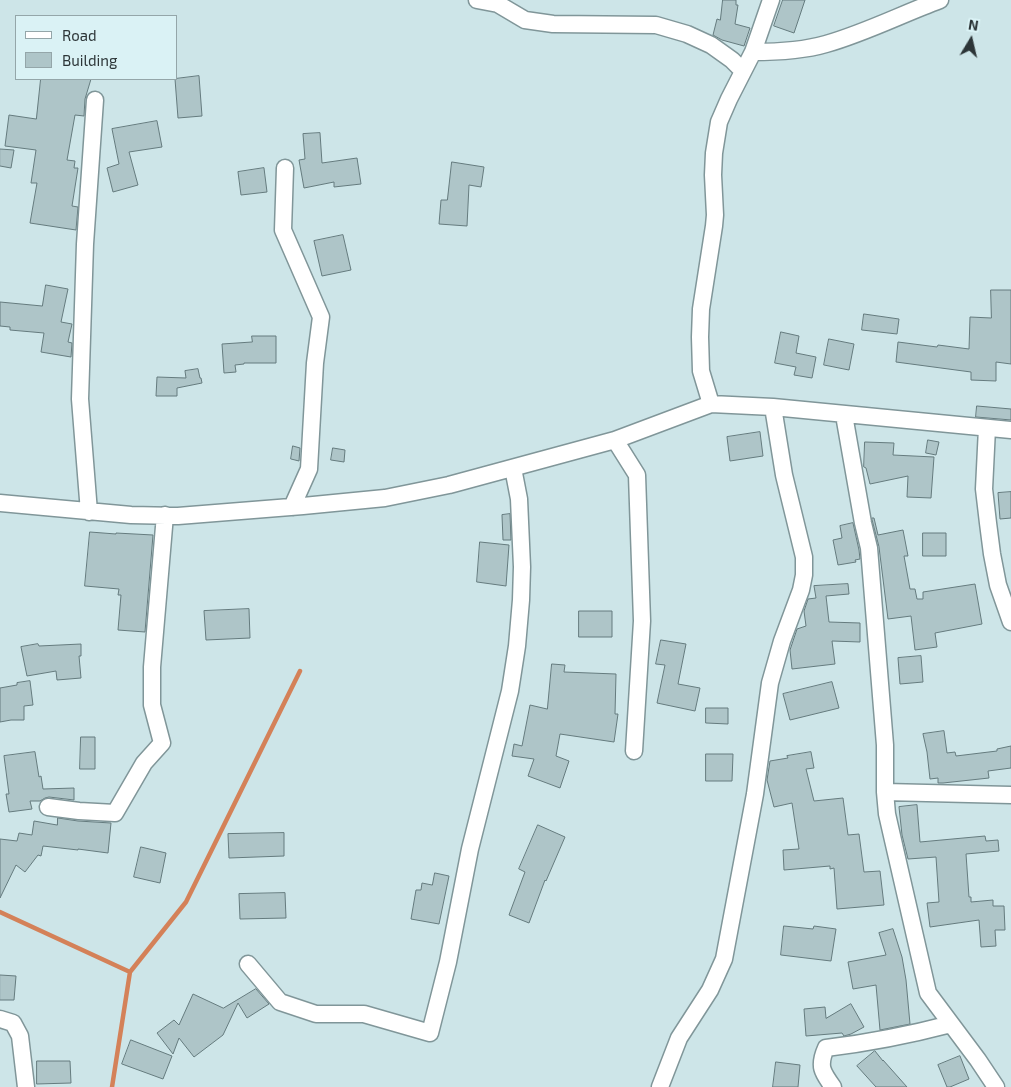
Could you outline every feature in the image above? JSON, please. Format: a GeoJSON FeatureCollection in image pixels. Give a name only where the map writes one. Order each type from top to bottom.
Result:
{"type":"FeatureCollection","features":[{"type":"Feature","properties":{"kind":"street"},"geometry":{"type":"LineString","coordinates":[[476,0],[498,4],[525,20],[553,24],[656,25],[687,34],[711,45],[744,71]]}},
{"type":"Feature","properties":{"kind":"street"},"geometry":{"type":"LineString","coordinates":[[710,404],[701,371],[700,337],[701,309],[714,226],[714,152],[719,122],[753,52],[771,0]]}},
{"type":"Feature","properties":{"kind":"street"},"geometry":{"type":"LineString","coordinates":[[753,52],[786,52],[824,45],[857,34],[940,0]]}},
{"type":"Feature","properties":{"kind":"street"},"geometry":{"type":"LineString","coordinates":[[89,512],[80,399],[85,244],[95,100]]}},
{"type":"Feature","properties":{"kind":"street"},"geometry":{"type":"LineString","coordinates":[[285,168],[283,230],[320,317],[309,469],[292,507]]}},
{"type":"Feature","properties":{"kind":"street"},"geometry":{"type":"LineString","coordinates":[[0,503],[131,515],[188,515],[385,498],[449,485],[615,440],[710,404],[773,407],[1011,430]]}},
{"type":"Feature","properties":{"kind":"street"},"geometry":{"type":"LineString","coordinates":[[660,1087],[679,1038],[710,990],[724,959],[755,794],[770,683],[782,641],[801,590],[804,575],[804,557],[784,475],[773,407]]}},
{"type":"Feature","properties":{"kind":"street"},"geometry":{"type":"LineString","coordinates":[[844,415],[869,548],[885,745],[887,814],[928,993],[996,1087]]}},
{"type":"Feature","properties":{"kind":"street"},"geometry":{"type":"LineString","coordinates":[[986,428],[984,489],[988,523],[998,585],[1011,622]]}},
{"type":"Feature","properties":{"kind":"street"},"geometry":{"type":"LineString","coordinates":[[615,440],[636,475],[642,621],[634,751]]}},
{"type":"Feature","properties":{"kind":"street"},"geometry":{"type":"LineString","coordinates":[[248,964],[280,1002],[316,1014],[364,1014],[430,1033],[448,962],[470,849],[510,691],[517,646],[522,567],[519,499],[513,468]]}},
{"type":"Feature","properties":{"kind":"street"},"geometry":{"type":"LineString","coordinates":[[48,807],[79,811],[115,812],[144,763],[162,743],[152,705],[152,667],[165,515]]}},
{"type":"Feature","properties":{"kind":"street"},"geometry":{"type":"LineString","coordinates":[[885,792],[1011,795]]}},
{"type":"Feature","properties":{"kind":"street"},"geometry":{"type":"LineString","coordinates":[[0,1019],[13,1023],[20,1036],[26,1087]]}},
{"type":"Feature","properties":{"kind":"street"},"geometry":{"type":"LineString","coordinates":[[833,1087],[823,1073],[821,1058],[826,1048],[913,1034],[951,1024]]}},
{"type":"Feature","properties":{"kind":"building"},"geometry":{"type":"Polygon","coordinates":[[[723,0],[736,0],[736,5],[738,5],[735,24],[750,28],[744,46],[722,40],[713,35],[717,19],[720,20],[723,0]]]}},
{"type":"Feature","properties":{"kind":"building"},"geometry":{"type":"Polygon","coordinates":[[[783,0],[805,0],[794,33],[774,26],[783,0]]]}},
{"type":"Feature","properties":{"kind":"building"},"geometry":{"type":"Polygon","coordinates":[[[199,76],[202,116],[178,118],[175,80],[199,76]]]}},
{"type":"Feature","properties":{"kind":"building"},"geometry":{"type":"Polygon","coordinates":[[[41,80],[91,80],[85,99],[84,116],[75,115],[67,160],[75,161],[74,168],[78,168],[72,206],[78,207],[76,230],[30,223],[37,183],[31,183],[36,150],[5,146],[9,115],[36,119],[41,80]]]}},
{"type":"Feature","properties":{"kind":"building"},"geometry":{"type":"Polygon","coordinates":[[[157,121],[162,147],[129,152],[138,185],[113,192],[107,168],[119,164],[112,129],[157,121]]]}},
{"type":"Feature","properties":{"kind":"building"},"geometry":{"type":"Polygon","coordinates":[[[320,133],[322,163],[357,158],[361,184],[334,187],[334,182],[304,188],[299,160],[305,159],[303,134],[320,133]]]}},
{"type":"Feature","properties":{"kind":"building"},"geometry":{"type":"Polygon","coordinates":[[[0,149],[14,150],[11,168],[0,166],[0,149]]]}},
{"type":"Feature","properties":{"kind":"building"},"geometry":{"type":"Polygon","coordinates":[[[452,162],[484,167],[481,187],[469,185],[467,226],[439,224],[441,200],[447,200],[452,162]]]}},
{"type":"Feature","properties":{"kind":"building"},"geometry":{"type":"Polygon","coordinates":[[[264,168],[267,192],[241,195],[238,172],[264,168]]]}},
{"type":"Feature","properties":{"kind":"building"},"geometry":{"type":"Polygon","coordinates":[[[343,235],[351,270],[322,276],[314,241],[343,235]]]}},
{"type":"Feature","properties":{"kind":"building"},"geometry":{"type":"Polygon","coordinates":[[[46,285],[68,289],[61,322],[72,324],[68,342],[72,343],[71,357],[41,352],[44,333],[10,330],[10,327],[0,326],[0,302],[42,306],[46,285]]]}},
{"type":"Feature","properties":{"kind":"building"},"geometry":{"type":"Polygon","coordinates":[[[991,290],[1011,290],[1011,364],[996,362],[996,381],[971,380],[971,372],[896,362],[898,342],[969,349],[970,317],[991,318],[991,290]]]}},
{"type":"Feature","properties":{"kind":"building"},"geometry":{"type":"Polygon","coordinates":[[[864,314],[899,319],[897,334],[862,330],[864,314]]]}},
{"type":"Feature","properties":{"kind":"building"},"geometry":{"type":"Polygon","coordinates":[[[781,332],[799,336],[796,353],[816,357],[812,378],[794,375],[796,367],[775,363],[781,332]]]}},
{"type":"Feature","properties":{"kind":"building"},"geometry":{"type":"Polygon","coordinates":[[[252,336],[276,336],[276,363],[244,363],[235,365],[236,372],[224,373],[222,344],[252,342],[252,336]]]}},
{"type":"Feature","properties":{"kind":"building"},"geometry":{"type":"Polygon","coordinates":[[[829,339],[854,344],[849,370],[824,365],[829,339]]]}},
{"type":"Feature","properties":{"kind":"building"},"geometry":{"type":"Polygon","coordinates":[[[198,369],[202,383],[177,388],[177,396],[156,396],[157,377],[186,378],[185,371],[198,369]]]}},
{"type":"Feature","properties":{"kind":"building"},"geometry":{"type":"Polygon","coordinates":[[[977,406],[1011,409],[1011,420],[976,417],[977,406]]]}},
{"type":"Feature","properties":{"kind":"building"},"geometry":{"type":"Polygon","coordinates":[[[760,432],[763,456],[730,461],[727,437],[760,432]]]}},
{"type":"Feature","properties":{"kind":"building"},"geometry":{"type":"Polygon","coordinates":[[[928,440],[939,442],[936,455],[926,453],[928,440]]]}},
{"type":"Feature","properties":{"kind":"building"},"geometry":{"type":"Polygon","coordinates":[[[865,442],[894,443],[893,455],[934,457],[931,498],[907,497],[908,476],[870,484],[866,468],[864,467],[865,442]]]}},
{"type":"Feature","properties":{"kind":"building"},"geometry":{"type":"Polygon","coordinates":[[[293,446],[300,448],[299,461],[291,459],[293,446]]]}},
{"type":"Feature","properties":{"kind":"building"},"geometry":{"type":"Polygon","coordinates":[[[333,448],[345,450],[344,462],[331,460],[333,448]]]}},
{"type":"Feature","properties":{"kind":"building"},"geometry":{"type":"Polygon","coordinates":[[[1011,492],[1011,518],[1000,519],[998,493],[1011,492]]]}},
{"type":"Feature","properties":{"kind":"building"},"geometry":{"type":"Polygon","coordinates":[[[510,514],[511,540],[503,540],[502,515],[510,514]]]}},
{"type":"Feature","properties":{"kind":"building"},"geometry":{"type":"Polygon","coordinates":[[[872,518],[874,518],[878,535],[903,530],[908,556],[904,556],[910,589],[915,589],[917,599],[923,599],[923,592],[975,584],[982,624],[935,633],[937,647],[915,650],[911,616],[888,619],[879,547],[872,518]]]}},
{"type":"Feature","properties":{"kind":"building"},"geometry":{"type":"Polygon","coordinates":[[[853,523],[860,559],[855,560],[856,562],[838,565],[833,540],[842,538],[840,526],[853,523]]]}},
{"type":"Feature","properties":{"kind":"building"},"geometry":{"type":"Polygon","coordinates":[[[90,532],[153,535],[145,632],[118,630],[121,595],[118,595],[119,589],[85,586],[90,532]]]}},
{"type":"Feature","properties":{"kind":"building"},"geometry":{"type":"Polygon","coordinates":[[[923,533],[946,533],[946,556],[923,556],[923,533]]]}},
{"type":"Feature","properties":{"kind":"building"},"geometry":{"type":"Polygon","coordinates":[[[480,542],[509,545],[506,586],[477,582],[480,542]]]}},
{"type":"Feature","properties":{"kind":"building"},"geometry":{"type":"Polygon","coordinates":[[[848,584],[849,594],[826,596],[829,622],[860,623],[860,642],[832,641],[835,664],[792,669],[790,650],[797,629],[806,626],[804,611],[808,599],[816,598],[814,586],[848,584]]]}},
{"type":"Feature","properties":{"kind":"building"},"geometry":{"type":"Polygon","coordinates":[[[249,609],[250,638],[206,640],[204,611],[249,609]]]}},
{"type":"Feature","properties":{"kind":"building"},"geometry":{"type":"Polygon","coordinates":[[[579,611],[612,611],[612,637],[579,637],[579,611]]]}},
{"type":"Feature","properties":{"kind":"building"},"geometry":{"type":"Polygon","coordinates":[[[661,640],[686,644],[678,684],[700,688],[695,711],[657,703],[665,665],[656,664],[661,640]]]}},
{"type":"Feature","properties":{"kind":"building"},"geometry":{"type":"Polygon","coordinates":[[[38,644],[39,646],[81,644],[81,656],[79,656],[81,678],[57,680],[56,671],[27,676],[21,647],[38,644]]]}},
{"type":"Feature","properties":{"kind":"building"},"geometry":{"type":"Polygon","coordinates":[[[921,656],[923,682],[900,684],[898,658],[921,656]]]}},
{"type":"Feature","properties":{"kind":"building"},"geometry":{"type":"Polygon","coordinates":[[[552,664],[565,665],[564,672],[616,674],[615,714],[618,714],[614,742],[560,734],[556,756],[569,761],[560,788],[528,776],[534,759],[512,756],[514,744],[522,746],[530,705],[547,709],[552,664]]]}},
{"type":"Feature","properties":{"kind":"building"},"geometry":{"type":"Polygon","coordinates":[[[30,681],[33,705],[24,706],[24,720],[0,722],[0,688],[30,681]]]}},
{"type":"Feature","properties":{"kind":"building"},"geometry":{"type":"Polygon","coordinates":[[[832,682],[839,708],[790,720],[783,694],[832,682]]]}},
{"type":"Feature","properties":{"kind":"building"},"geometry":{"type":"Polygon","coordinates":[[[706,708],[728,708],[728,724],[706,723],[706,708]]]}},
{"type":"Feature","properties":{"kind":"building"},"geometry":{"type":"Polygon","coordinates":[[[944,731],[947,753],[955,752],[956,756],[997,751],[997,749],[1011,746],[1011,768],[988,771],[989,778],[943,783],[938,783],[938,778],[930,779],[923,734],[944,731]]]}},
{"type":"Feature","properties":{"kind":"building"},"geometry":{"type":"Polygon","coordinates":[[[81,737],[95,737],[95,769],[80,769],[81,737]]]}},
{"type":"Feature","properties":{"kind":"building"},"geometry":{"type":"Polygon","coordinates":[[[35,752],[43,789],[74,788],[74,800],[49,797],[40,801],[30,801],[32,809],[9,812],[6,794],[9,794],[4,756],[35,752]]]}},
{"type":"Feature","properties":{"kind":"building"},"geometry":{"type":"Polygon","coordinates":[[[811,752],[814,768],[806,769],[814,801],[843,798],[848,835],[859,834],[864,872],[880,871],[884,905],[837,909],[834,868],[830,869],[830,866],[784,870],[783,850],[799,849],[792,803],[774,807],[767,780],[770,761],[811,752]]]}},
{"type":"Feature","properties":{"kind":"building"},"geometry":{"type":"Polygon","coordinates":[[[706,754],[733,754],[732,781],[706,781],[706,754]]]}},
{"type":"Feature","properties":{"kind":"building"},"geometry":{"type":"Polygon","coordinates":[[[917,805],[920,842],[985,836],[986,841],[998,840],[999,851],[966,854],[971,902],[993,900],[993,906],[1004,906],[1005,930],[995,930],[996,946],[981,947],[979,920],[930,927],[927,903],[939,902],[936,857],[908,859],[902,835],[899,807],[917,805]]]}},
{"type":"Feature","properties":{"kind":"building"},"geometry":{"type":"Polygon","coordinates":[[[58,818],[111,823],[108,853],[43,846],[41,856],[38,855],[25,872],[16,865],[0,898],[0,839],[17,841],[19,833],[32,835],[34,821],[57,825],[58,818]]]}},
{"type":"Feature","properties":{"kind":"building"},"geometry":{"type":"Polygon","coordinates":[[[538,825],[565,837],[545,880],[529,923],[509,915],[525,872],[519,869],[538,825]]]}},
{"type":"Feature","properties":{"kind":"building"},"geometry":{"type":"Polygon","coordinates":[[[284,833],[284,856],[229,858],[228,834],[284,833]]]}},
{"type":"Feature","properties":{"kind":"building"},"geometry":{"type":"Polygon","coordinates":[[[141,847],[166,853],[160,883],[134,877],[141,847]]]}},
{"type":"Feature","properties":{"kind":"building"},"geometry":{"type":"Polygon","coordinates":[[[435,873],[449,876],[439,924],[411,919],[416,890],[421,890],[422,883],[432,885],[435,873]]]}},
{"type":"Feature","properties":{"kind":"building"},"geometry":{"type":"Polygon","coordinates":[[[285,893],[286,918],[240,919],[239,894],[285,893]]]}},
{"type":"Feature","properties":{"kind":"building"},"geometry":{"type":"Polygon","coordinates":[[[784,926],[813,929],[814,926],[836,929],[831,961],[781,955],[784,926]]]}},
{"type":"Feature","properties":{"kind":"building"},"geometry":{"type":"Polygon","coordinates":[[[893,929],[902,957],[910,1024],[880,1030],[876,985],[853,989],[848,962],[886,955],[879,933],[893,929]]]}},
{"type":"Feature","properties":{"kind":"building"},"geometry":{"type":"Polygon","coordinates":[[[0,975],[16,976],[14,1000],[0,1000],[0,975]]]}},
{"type":"Feature","properties":{"kind":"building"},"geometry":{"type":"Polygon","coordinates":[[[256,989],[269,1004],[247,1018],[238,1003],[223,1035],[194,1057],[179,1038],[173,1054],[157,1033],[174,1020],[179,1025],[193,994],[223,1008],[256,989]]]}},
{"type":"Feature","properties":{"kind":"building"},"geometry":{"type":"Polygon","coordinates":[[[851,1004],[864,1027],[844,1036],[842,1033],[806,1036],[804,1009],[825,1007],[826,1018],[851,1004]]]}},
{"type":"Feature","properties":{"kind":"building"},"geometry":{"type":"Polygon","coordinates":[[[131,1040],[172,1056],[163,1079],[122,1064],[131,1040]]]}},
{"type":"Feature","properties":{"kind":"building"},"geometry":{"type":"Polygon","coordinates":[[[875,1051],[907,1087],[876,1087],[857,1066],[875,1051]]]}},
{"type":"Feature","properties":{"kind":"building"},"geometry":{"type":"Polygon","coordinates":[[[960,1056],[969,1079],[947,1087],[938,1065],[960,1056]]]}},
{"type":"Feature","properties":{"kind":"building"},"geometry":{"type":"Polygon","coordinates":[[[37,1061],[70,1061],[71,1083],[37,1084],[37,1061]]]}},
{"type":"Feature","properties":{"kind":"building"},"geometry":{"type":"Polygon","coordinates":[[[776,1062],[800,1065],[798,1087],[773,1087],[776,1062]]]}},
{"type":"Feature","properties":{"kind":"waterway"},"geometry":{"type":"LineString","coordinates":[[112,1087],[130,972],[186,902],[300,671]]}},
{"type":"Feature","properties":{"kind":"waterway"},"geometry":{"type":"LineString","coordinates":[[0,912],[130,972]]}}]}
